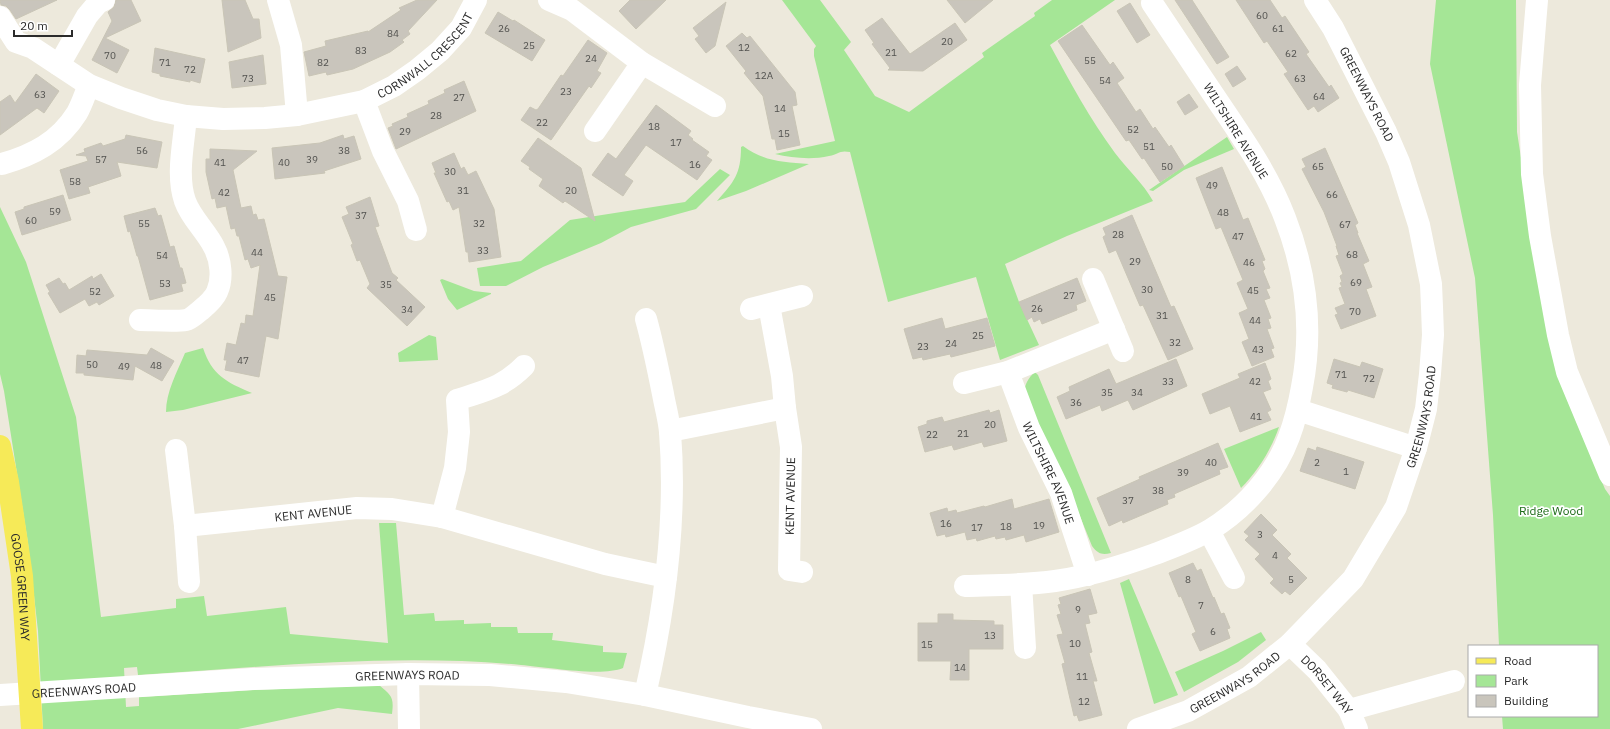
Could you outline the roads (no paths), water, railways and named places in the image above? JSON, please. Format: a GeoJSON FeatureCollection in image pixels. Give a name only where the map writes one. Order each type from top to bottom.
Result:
{"type":"FeatureCollection","features":[{"type":"Feature","properties":{"kind":"main road","name":"GOOSE GREEN WAY"},"geometry":{"type":"LineString","coordinates":[[0,446],[8,482],[22,576],[32,729]]}},
{"type":"Feature","properties":{"kind":"street"},"geometry":{"type":"LineString","coordinates":[[278,0],[291,45],[297,115]]}},
{"type":"Feature","properties":{"kind":"street","name":"CORNWALL CRESCENT"},"geometry":{"type":"LineString","coordinates":[[16,47],[59,65],[90,85],[121,98],[157,110],[186,116],[223,119],[265,118],[297,115],[364,101],[394,86],[440,51],[461,28],[476,0]]}},
{"type":"Feature","properties":{"kind":"street"},"geometry":{"type":"LineString","coordinates":[[549,0],[576,5],[642,63],[715,106]]}},
{"type":"Feature","properties":{"kind":"street","name":"GREENWAYS ROAD"},"geometry":{"type":"LineString","coordinates":[[1138,729],[1188,711],[1249,677],[1290,644],[1353,579],[1396,507],[1416,448],[1426,409],[1433,335],[1431,284],[1419,226],[1402,169],[1386,132],[1333,28],[1315,0]]}},
{"type":"Feature","properties":{"kind":"street"},"geometry":{"type":"LineString","coordinates":[[1538,0],[1530,85],[1532,174],[1540,236],[1558,335],[1567,372],[1610,475]]}},
{"type":"Feature","properties":{"kind":"street","name":"WILTSHIRE AVENUE"},"geometry":{"type":"LineString","coordinates":[[965,586],[1021,584],[1054,581],[1088,575],[1124,565],[1175,546],[1209,531],[1233,514],[1255,493],[1274,468],[1289,439],[1298,410],[1305,372],[1307,312],[1304,283],[1296,250],[1275,194],[1257,160],[1173,49],[1152,3]]}},
{"type":"Feature","properties":{"kind":"street"},"geometry":{"type":"LineString","coordinates":[[59,65],[94,4]]}},
{"type":"Feature","properties":{"kind":"street"},"geometry":{"type":"LineString","coordinates":[[0,17],[16,47]]}},
{"type":"Feature","properties":{"kind":"street"},"geometry":{"type":"LineString","coordinates":[[595,131],[642,63]]}},
{"type":"Feature","properties":{"kind":"street"},"geometry":{"type":"LineString","coordinates":[[2,164],[24,158],[45,147],[62,132],[76,113],[90,85]]}},
{"type":"Feature","properties":{"kind":"street","name":"CORNWALL CRESCENT"},"geometry":{"type":"LineString","coordinates":[[364,101],[382,151],[408,201],[416,230]]}},
{"type":"Feature","properties":{"kind":"street"},"geometry":{"type":"LineString","coordinates":[[140,320],[189,327],[209,304],[217,292],[220,280],[218,257],[214,247],[185,202],[182,189],[181,176],[186,116]]}},
{"type":"Feature","properties":{"kind":"street"},"geometry":{"type":"LineString","coordinates":[[1093,279],[1123,351]]}},
{"type":"Feature","properties":{"kind":"street","name":"KENT AVENUE"},"geometry":{"type":"LineString","coordinates":[[802,296],[760,307],[782,376],[791,447],[789,570],[802,572]]}},
{"type":"Feature","properties":{"kind":"street"},"geometry":{"type":"LineString","coordinates":[[645,695],[666,577],[672,502],[670,431],[652,341],[646,320]]}},
{"type":"Feature","properties":{"kind":"street"},"geometry":{"type":"LineString","coordinates":[[964,383],[1008,372],[1114,329]]}},
{"type":"Feature","properties":{"kind":"street"},"geometry":{"type":"LineString","coordinates":[[442,517],[455,468],[459,432],[458,400],[503,384],[524,366]]}},
{"type":"Feature","properties":{"kind":"street","name":"WILTSHIRE AVENUE"},"geometry":{"type":"LineString","coordinates":[[1008,372],[1029,428],[1061,493],[1088,575]]}},
{"type":"Feature","properties":{"kind":"street"},"geometry":{"type":"LineString","coordinates":[[670,431],[785,408]]}},
{"type":"Feature","properties":{"kind":"street"},"geometry":{"type":"LineString","coordinates":[[1298,410],[1416,448]]}},
{"type":"Feature","properties":{"kind":"street"},"geometry":{"type":"LineString","coordinates":[[176,450],[190,582]]}},
{"type":"Feature","properties":{"kind":"street","name":"KENT AVENUE"},"geometry":{"type":"LineString","coordinates":[[185,526],[358,508],[392,509],[442,517],[605,564],[666,577]]}},
{"type":"Feature","properties":{"kind":"street"},"geometry":{"type":"LineString","coordinates":[[1209,531],[1234,578]]}},
{"type":"Feature","properties":{"kind":"street"},"geometry":{"type":"LineString","coordinates":[[1021,584],[1025,648]]}},
{"type":"Feature","properties":{"kind":"street","name":"DORSET WAY"},"geometry":{"type":"LineString","coordinates":[[1290,644],[1317,670],[1353,720]]}},
{"type":"Feature","properties":{"kind":"street"},"geometry":{"type":"LineString","coordinates":[[408,674],[409,729]]}},
{"type":"Feature","properties":{"kind":"street","name":"GREENWAYS ROAD"},"geometry":{"type":"LineString","coordinates":[[0,695],[252,679],[408,674],[490,675],[558,681],[645,695],[811,729]]}},
{"type":"Feature","properties":{"kind":"street"},"geometry":{"type":"LineString","coordinates":[[1353,720],[1454,681]]}},
{"type":"Feature","properties":{"kind":"park label","name":"Ridge Wood"},"geometry":{"type":"Point","coordinates":[1551,510]}}]}
